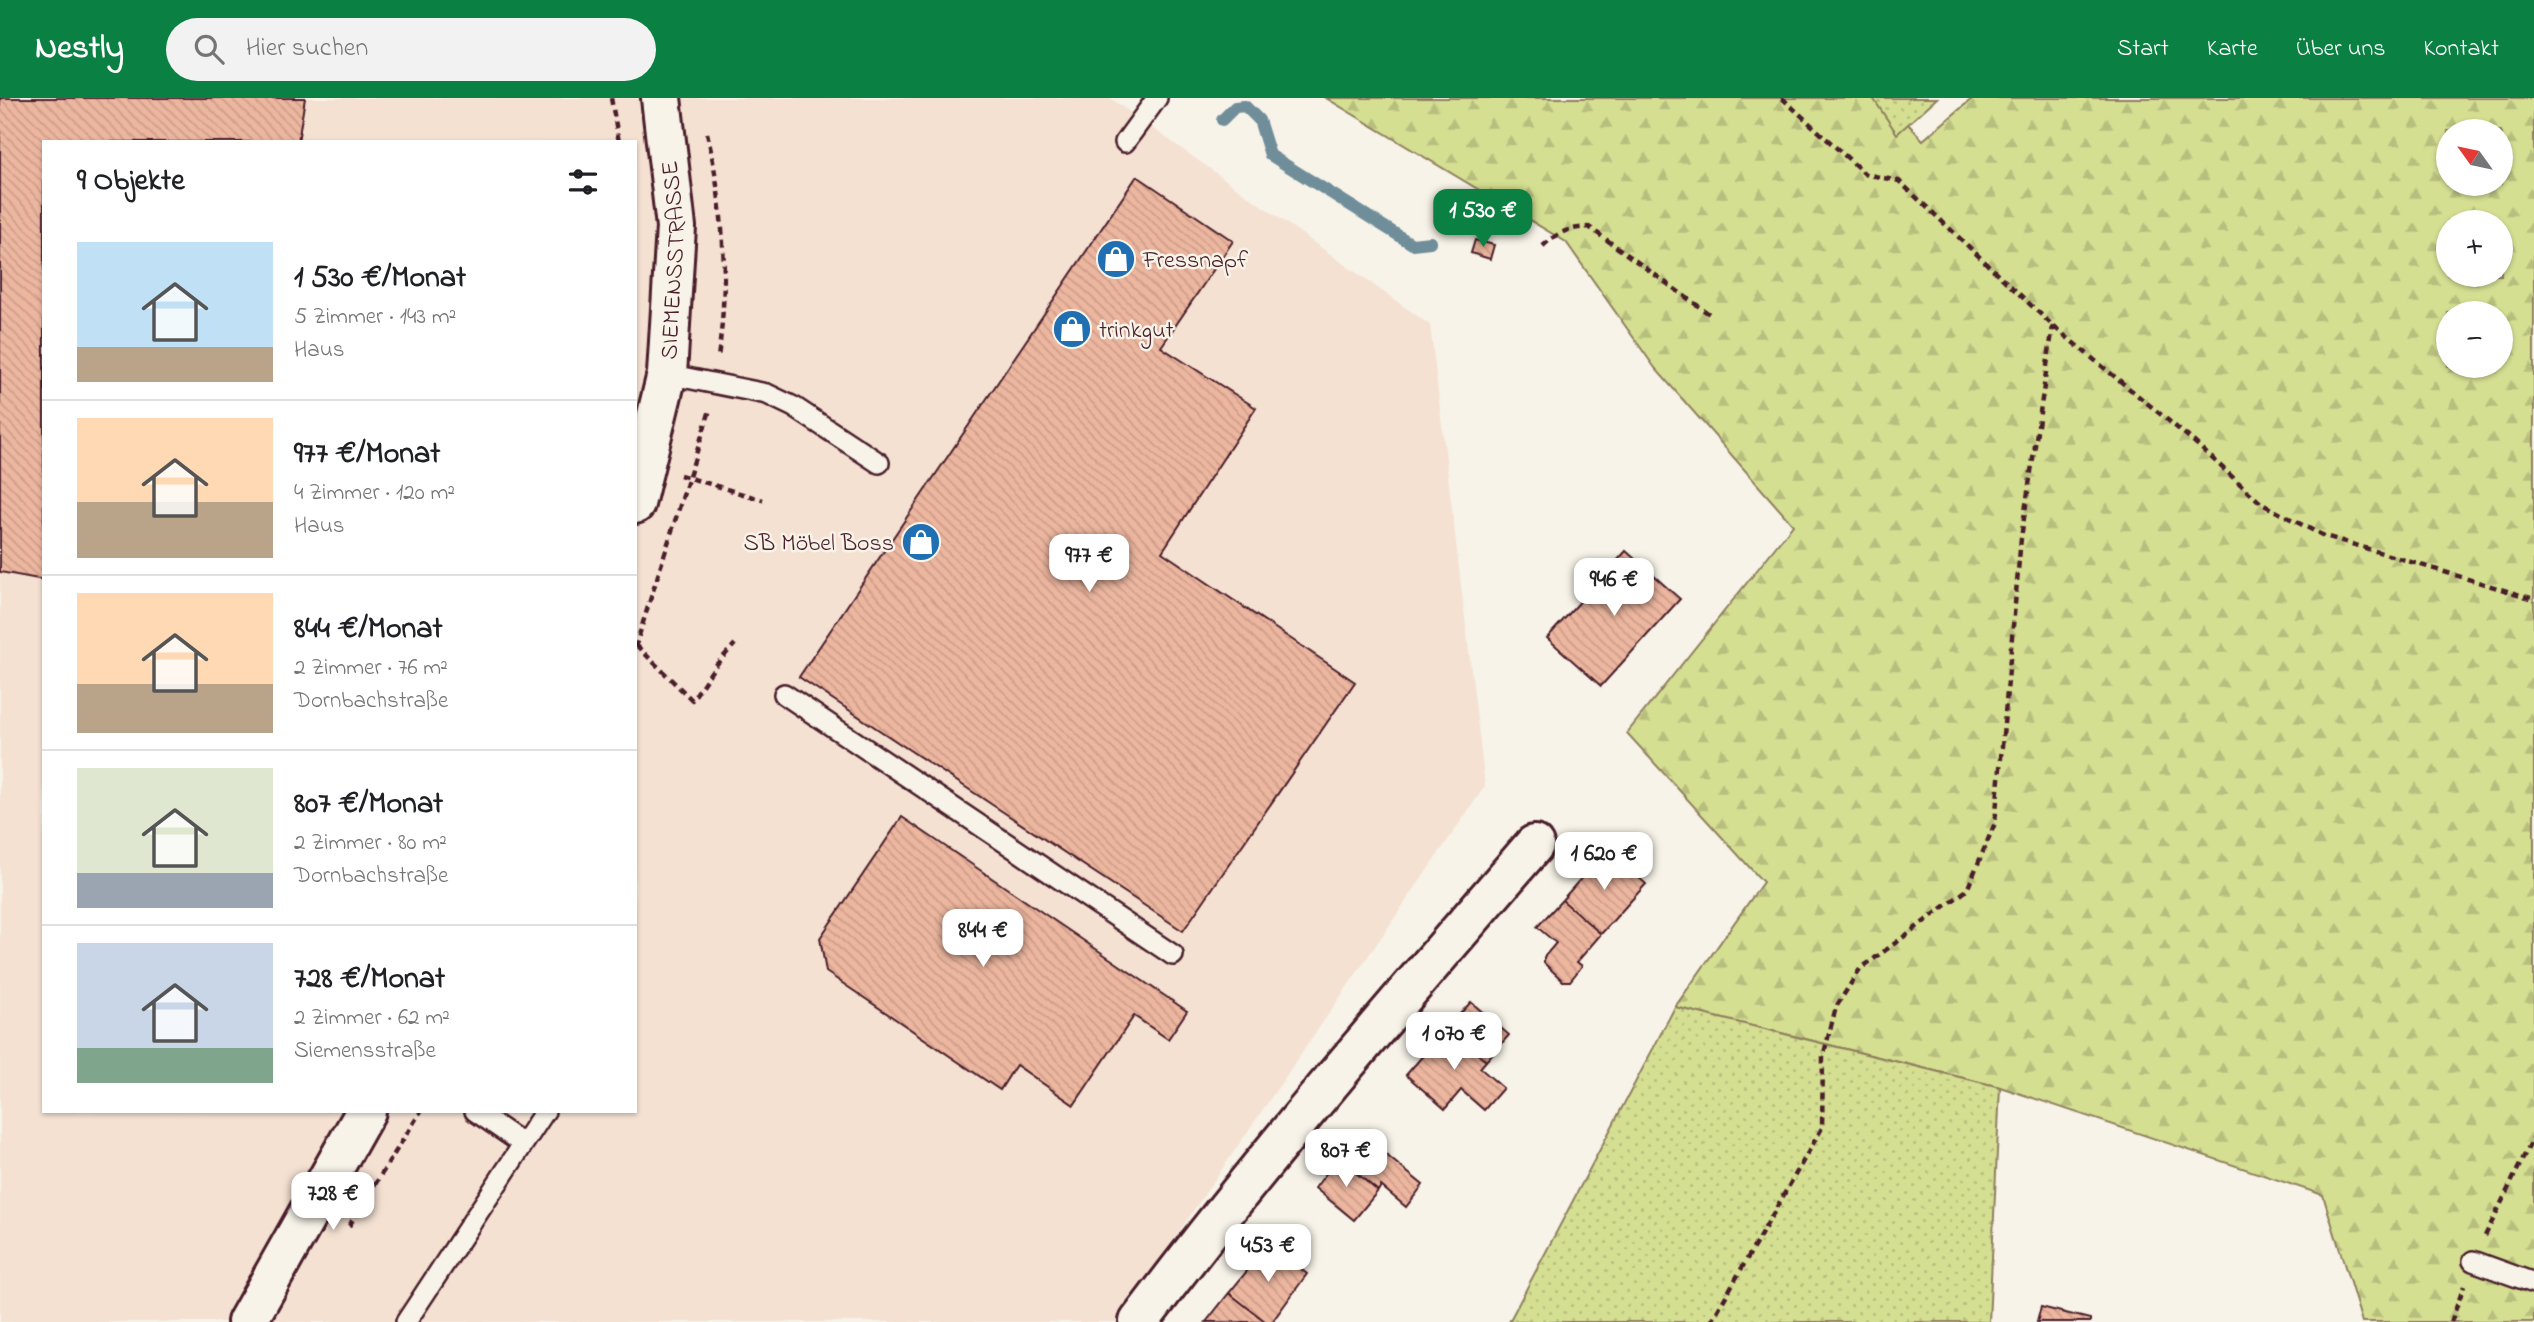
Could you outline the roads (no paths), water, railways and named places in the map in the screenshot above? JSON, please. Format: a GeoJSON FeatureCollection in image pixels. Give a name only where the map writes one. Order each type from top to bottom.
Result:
{"type":"FeatureCollection","features":[{"type":"Feature","properties":{"kind":"street","name":"SIEMENSSTRASSE"},"geometry":{"type":"LineString","coordinates":[[637,498],[667,374],[676,227],[661,98]]}},
{"type":"Feature","properties":{"kind":"street"},"geometry":{"type":"LineString","coordinates":[[1139,1322],[1196,1245],[1390,1012],[1534,845]]}},
{"type":"Feature","properties":{"kind":"street"},"geometry":{"type":"LineString","coordinates":[[247,1322],[365,1113]]}},
{"type":"Feature","properties":{"kind":"lane"},"geometry":{"type":"LineString","coordinates":[[1125,142],[1157,98]]}},
{"type":"Feature","properties":{"kind":"lane"},"geometry":{"type":"LineString","coordinates":[[667,374],[767,394],[794,407],[879,463]]}},
{"type":"Feature","properties":{"kind":"lane"},"geometry":{"type":"LineString","coordinates":[[784,694],[1173,955]]}},
{"type":"Feature","properties":{"kind":"lane"},"geometry":{"type":"LineString","coordinates":[[478,1113],[523,1144]]}},
{"type":"Feature","properties":{"kind":"lane"},"geometry":{"type":"LineString","coordinates":[[406,1322],[544,1113]]}},
{"type":"Feature","properties":{"kind":"lane"},"geometry":{"type":"LineString","coordinates":[[2473,1261],[2534,1283]]}},
{"type":"Feature","properties":{"kind":"waterway"},"geometry":{"type":"LineString","coordinates":[[1222,120],[1235,107],[1245,106],[1259,120],[1270,155],[1412,244],[1430,242]]}},
{"type":"Feature","properties":{"kind":"place","name":"Fressnapf"},"geometry":{"type":"Point","coordinates":[1116,259]}},
{"type":"Feature","properties":{"kind":"place","name":"trinkgut"},"geometry":{"type":"Point","coordinates":[1072,329]}},
{"type":"Feature","properties":{"kind":"place","name":"SB Möbel Boss"},"geometry":{"type":"Point","coordinates":[921,542]}}]}
